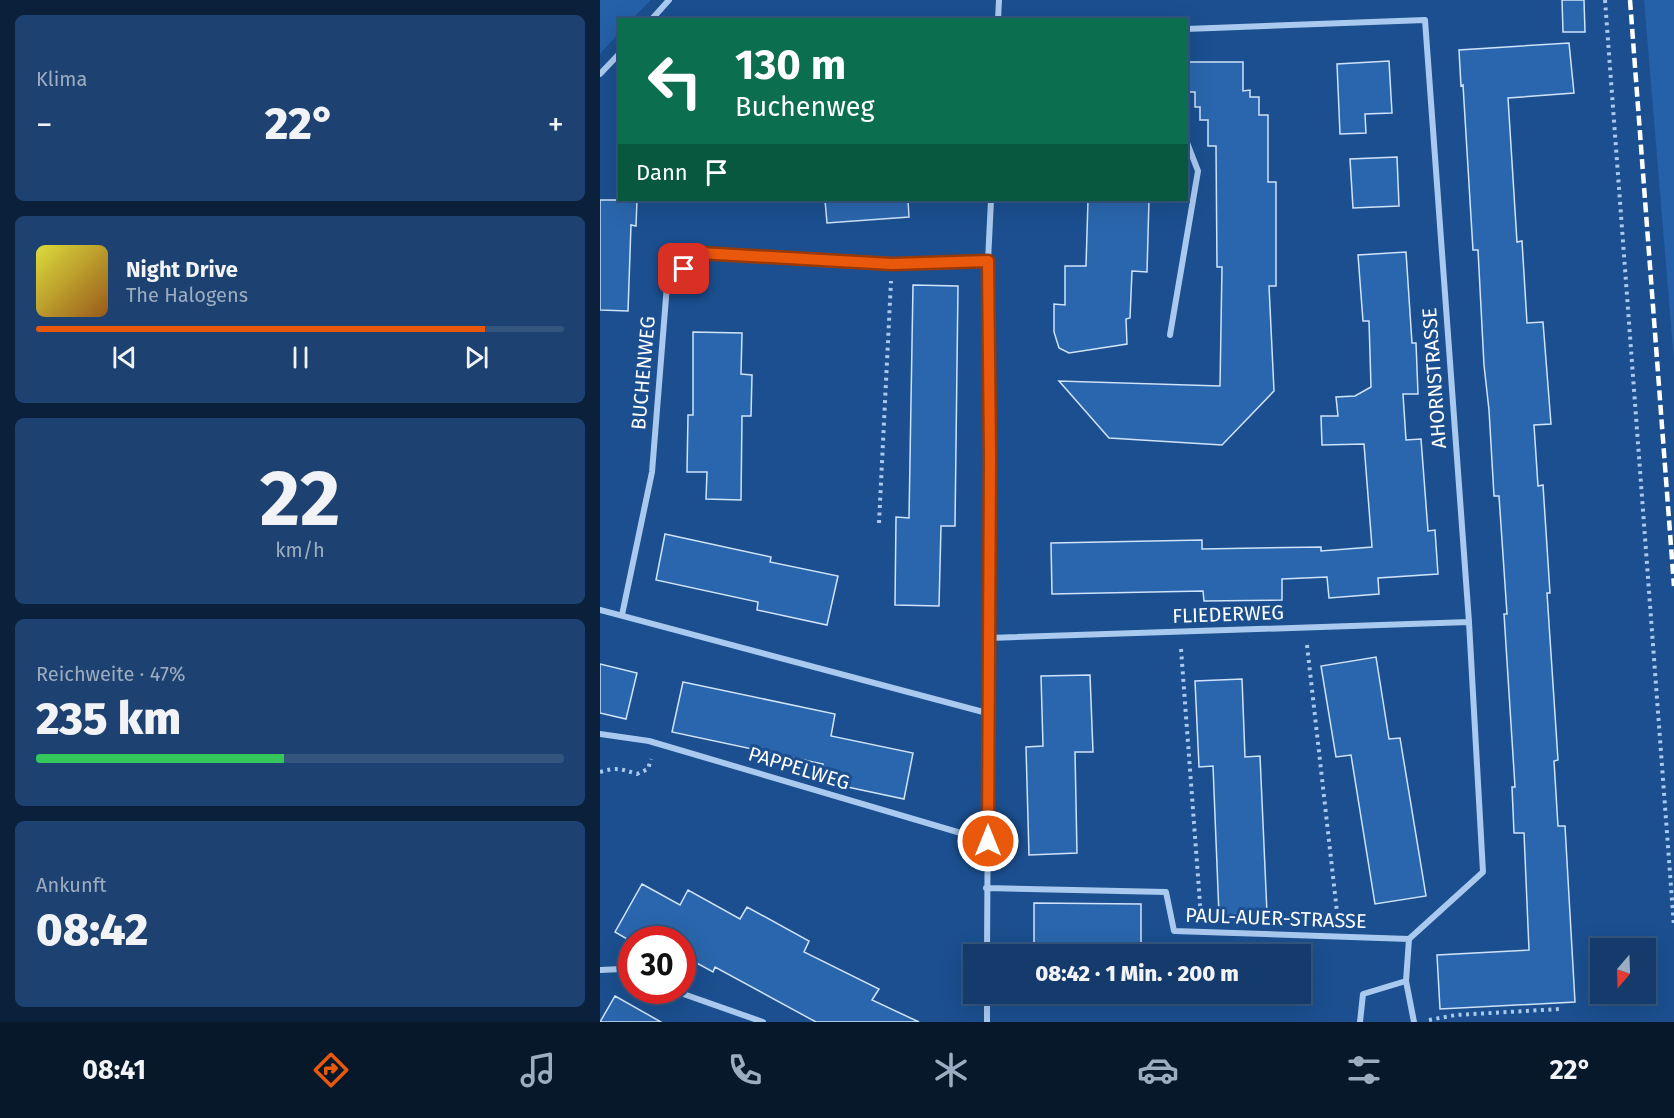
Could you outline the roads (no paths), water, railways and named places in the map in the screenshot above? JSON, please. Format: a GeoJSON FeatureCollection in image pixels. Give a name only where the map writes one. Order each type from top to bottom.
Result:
{"type":"FeatureCollection","features":[{"type":"Feature","properties":{"kind":"street"},"geometry":{"type":"LineString","coordinates":[[653,18],[669,0]]}},
{"type":"Feature","properties":{"kind":"street"},"geometry":{"type":"LineString","coordinates":[[998,18],[999,0]]}},
{"type":"Feature","properties":{"kind":"street","name":"AHORNSTRASSE"},"geometry":{"type":"LineString","coordinates":[[1188,29],[1425,20],[1468,622],[1483,872],[1409,939]]}},
{"type":"Feature","properties":{"kind":"street"},"geometry":{"type":"LineString","coordinates":[[600,74],[618,55]]}},
{"type":"Feature","properties":{"kind":"street"},"geometry":{"type":"LineString","coordinates":[[1170,335],[1198,171],[1188,145]]}},
{"type":"Feature","properties":{"kind":"street"},"geometry":{"type":"LineString","coordinates":[[987,944],[990,457],[988,261],[991,201]]}},
{"type":"Feature","properties":{"kind":"street","name":"BUCHENWEG"},"geometry":{"type":"LineString","coordinates":[[622,615],[652,472],[667,285],[700,253],[892,264],[988,261]]}},
{"type":"Feature","properties":{"kind":"street"},"geometry":{"type":"LineString","coordinates":[[600,610],[987,712]]}},
{"type":"Feature","properties":{"kind":"street","name":"FLIEDERWEG"},"geometry":{"type":"LineString","coordinates":[[989,638],[1468,622]]}},
{"type":"Feature","properties":{"kind":"street","name":"PAPPELWEG"},"geometry":{"type":"LineString","coordinates":[[600,734],[649,741],[988,841]]}},
{"type":"Feature","properties":{"kind":"street","name":"PAUL-AUER-STRASSE"},"geometry":{"type":"LineString","coordinates":[[987,888],[1167,892],[1174,931],[1409,939]]}},
{"type":"Feature","properties":{"kind":"street"},"geometry":{"type":"LineString","coordinates":[[1409,939],[1406,981],[1414,1022]]}},
{"type":"Feature","properties":{"kind":"street"},"geometry":{"type":"LineString","coordinates":[[600,970],[618,969]]}},
{"type":"Feature","properties":{"kind":"street"},"geometry":{"type":"LineString","coordinates":[[1360,1022],[1363,994],[1406,981]]}},
{"type":"Feature","properties":{"kind":"street"},"geometry":{"type":"LineString","coordinates":[[696,998],[763,1022]]}},
{"type":"Feature","properties":{"kind":"street"},"geometry":{"type":"LineString","coordinates":[[987,1004],[987,1022]]}},
{"type":"Feature","properties":{"kind":"railway"},"geometry":{"type":"LineString","coordinates":[[1630,0],[1674,586]]}}]}
